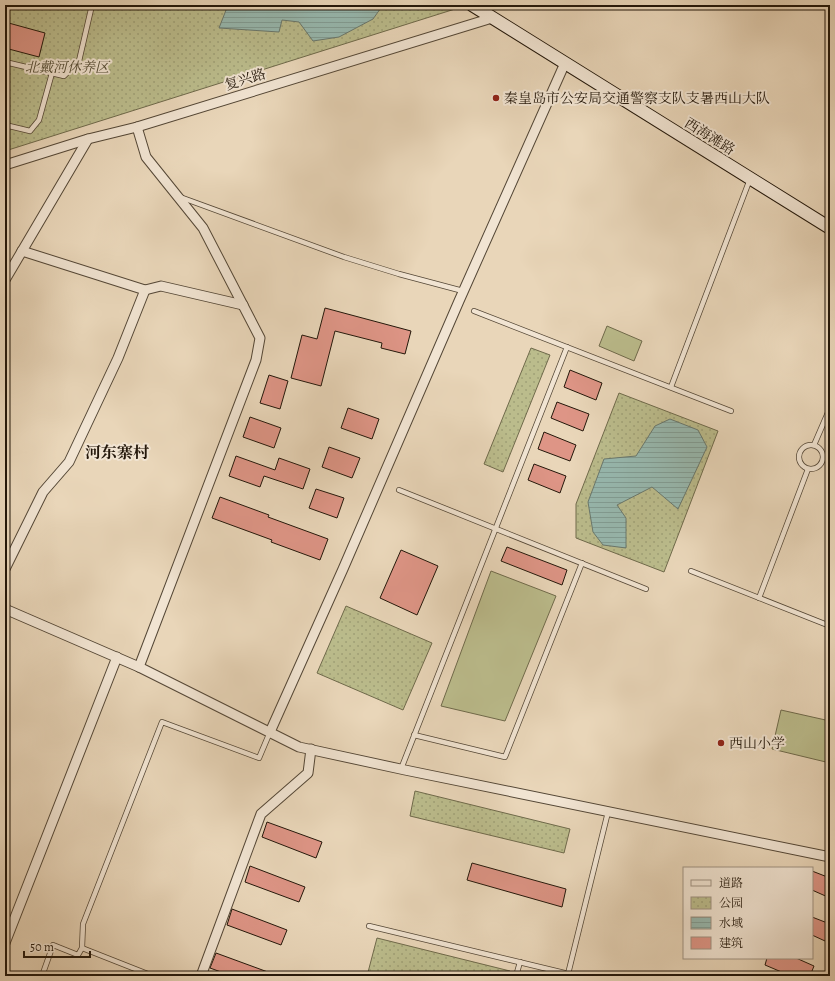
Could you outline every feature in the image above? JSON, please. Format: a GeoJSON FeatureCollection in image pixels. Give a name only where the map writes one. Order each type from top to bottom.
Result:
{"type":"FeatureCollection","features":[{"type":"Feature","properties":{"kind":"main road","name":"西海滩路"},"geometry":{"type":"LineString","coordinates":[[472,5],[830,228]]}},
{"type":"Feature","properties":{"kind":"street","name":"复兴路"},"geometry":{"type":"LineString","coordinates":[[5,165],[88,139],[137,127],[492,18]]}},
{"type":"Feature","properties":{"kind":"street"},"geometry":{"type":"LineString","coordinates":[[270,732],[343,569],[463,291],[565,63]]}},
{"type":"Feature","properties":{"kind":"street"},"geometry":{"type":"LineString","coordinates":[[137,127],[146,158],[203,228],[260,338],[256,360],[139,667]]}},
{"type":"Feature","properties":{"kind":"street"},"geometry":{"type":"LineString","coordinates":[[5,280],[88,139]]}},
{"type":"Feature","properties":{"kind":"street"},"geometry":{"type":"LineString","coordinates":[[22,252],[146,290],[161,286],[243,305]]}},
{"type":"Feature","properties":{"kind":"street"},"geometry":{"type":"LineString","coordinates":[[5,568],[43,492],[68,462],[118,358],[146,290]]}},
{"type":"Feature","properties":{"kind":"street"},"geometry":{"type":"LineString","coordinates":[[5,609],[139,667],[299,747],[830,857]]}},
{"type":"Feature","properties":{"kind":"street"},"geometry":{"type":"LineString","coordinates":[[5,943],[117,657]]}},
{"type":"Feature","properties":{"kind":"street"},"geometry":{"type":"LineString","coordinates":[[201,976],[261,814],[308,773],[311,749]]}},
{"type":"Feature","properties":{"kind":"lane"},"geometry":{"type":"LineString","coordinates":[[5,62],[64,76],[79,61],[92,5]]}},
{"type":"Feature","properties":{"kind":"lane"},"geometry":{"type":"LineString","coordinates":[[5,125],[30,131],[39,120],[52,73]]}},
{"type":"Feature","properties":{"kind":"lane"},"geometry":{"type":"LineString","coordinates":[[670,387],[750,178]]}},
{"type":"Feature","properties":{"kind":"lane"},"geometry":{"type":"LineString","coordinates":[[177,196],[344,257],[399,274],[463,291]]}},
{"type":"Feature","properties":{"kind":"lane"},"geometry":{"type":"LineString","coordinates":[[474,311],[731,410]]}},
{"type":"Feature","properties":{"kind":"lane"},"geometry":{"type":"LineString","coordinates":[[401,769],[567,347]]}},
{"type":"Feature","properties":{"kind":"lane"},"geometry":{"type":"LineString","coordinates":[[814,445],[830,408]]}},
{"type":"Feature","properties":{"kind":"lane"},"geometry":{"type":"LineString","coordinates":[[814,445],[823,453],[823,460],[819,467],[808,469],[801,464],[799,456],[800,452],[806,446],[814,445]]}},
{"type":"Feature","properties":{"kind":"lane"},"geometry":{"type":"LineString","coordinates":[[759,598],[808,469]]}},
{"type":"Feature","properties":{"kind":"lane"},"geometry":{"type":"LineString","coordinates":[[399,490],[646,589]]}},
{"type":"Feature","properties":{"kind":"lane"},"geometry":{"type":"LineString","coordinates":[[414,735],[505,757],[582,564]]}},
{"type":"Feature","properties":{"kind":"lane"},"geometry":{"type":"LineString","coordinates":[[691,571],[830,626]]}},
{"type":"Feature","properties":{"kind":"lane"},"geometry":{"type":"LineString","coordinates":[[42,976],[53,945],[78,955],[82,948],[83,924],[162,722],[259,758],[270,732]]}},
{"type":"Feature","properties":{"kind":"lane"},"geometry":{"type":"LineString","coordinates":[[568,974],[608,812]]}},
{"type":"Feature","properties":{"kind":"lane"},"geometry":{"type":"LineString","coordinates":[[369,926],[577,976]]}},
{"type":"Feature","properties":{"kind":"lane"},"geometry":{"type":"LineString","coordinates":[[82,948],[152,976]]}},
{"type":"Feature","properties":{"kind":"lane"},"geometry":{"type":"LineString","coordinates":[[516,976],[520,962]]}},
{"type":"Feature","properties":{"kind":"green space","name":"北戴河休养区"},"geometry":{"type":"Polygon","coordinates":[[[5,5],[448,5],[455,9],[5,151],[5,5]]]}},
{"type":"Feature","properties":{"kind":"green space"},"geometry":{"type":"Polygon","coordinates":[[[607,326],[642,341],[634,361],[599,346],[607,326]]]}},
{"type":"Feature","properties":{"kind":"green space"},"geometry":{"type":"Polygon","coordinates":[[[531,348],[550,355],[503,472],[484,464],[531,348]]]}},
{"type":"Feature","properties":{"kind":"green space"},"geometry":{"type":"Polygon","coordinates":[[[619,393],[718,431],[664,572],[576,538],[576,504],[619,393]]]}},
{"type":"Feature","properties":{"kind":"green space"},"geometry":{"type":"Polygon","coordinates":[[[491,571],[556,596],[505,721],[441,706],[491,571]]]}},
{"type":"Feature","properties":{"kind":"green space"},"geometry":{"type":"Polygon","coordinates":[[[346,606],[432,643],[403,710],[317,673],[346,606]]]}},
{"type":"Feature","properties":{"kind":"green space"},"geometry":{"type":"Polygon","coordinates":[[[781,710],[830,721],[830,763],[772,749],[781,710]]]}},
{"type":"Feature","properties":{"kind":"green space"},"geometry":{"type":"Polygon","coordinates":[[[415,791],[570,829],[564,853],[410,816],[415,791]]]}},
{"type":"Feature","properties":{"kind":"green space"},"geometry":{"type":"Polygon","coordinates":[[[377,938],[510,971],[509,976],[367,976],[377,938]]]}},
{"type":"Feature","properties":{"kind":"water"},"geometry":{"type":"Polygon","coordinates":[[[228,5],[383,5],[373,19],[339,37],[313,41],[299,22],[282,20],[279,32],[219,28],[228,5]]]}},
{"type":"Feature","properties":{"kind":"water"},"geometry":{"type":"Polygon","coordinates":[[[670,419],[698,430],[707,447],[678,509],[652,487],[617,505],[626,518],[626,548],[603,545],[593,532],[588,502],[604,459],[636,456],[655,426],[670,419]]]}},
{"type":"Feature","properties":{"kind":"building"},"geometry":{"type":"Polygon","coordinates":[[[5,22],[45,33],[39,57],[5,48],[5,22]]]}},
{"type":"Feature","properties":{"kind":"building"},"geometry":{"type":"Polygon","coordinates":[[[325,308],[411,331],[405,354],[381,348],[382,343],[335,331],[321,386],[291,378],[302,335],[317,339],[325,308]]]}},
{"type":"Feature","properties":{"kind":"building"},"geometry":{"type":"Polygon","coordinates":[[[570,370],[602,383],[596,400],[564,387],[570,370]]]}},
{"type":"Feature","properties":{"kind":"building"},"geometry":{"type":"Polygon","coordinates":[[[269,375],[288,381],[280,409],[260,403],[269,375]]]}},
{"type":"Feature","properties":{"kind":"building"},"geometry":{"type":"Polygon","coordinates":[[[557,402],[589,414],[583,431],[551,418],[557,402]]]}},
{"type":"Feature","properties":{"kind":"building"},"geometry":{"type":"Polygon","coordinates":[[[348,408],[379,419],[372,439],[341,428],[348,408]]]}},
{"type":"Feature","properties":{"kind":"building"},"geometry":{"type":"Polygon","coordinates":[[[250,417],[281,428],[274,448],[243,437],[250,417]]]}},
{"type":"Feature","properties":{"kind":"building"},"geometry":{"type":"Polygon","coordinates":[[[544,432],[576,445],[570,461],[538,449],[544,432]]]}},
{"type":"Feature","properties":{"kind":"building"},"geometry":{"type":"Polygon","coordinates":[[[329,447],[360,458],[352,478],[322,467],[329,447]]]}},
{"type":"Feature","properties":{"kind":"building"},"geometry":{"type":"Polygon","coordinates":[[[236,456],[275,470],[279,458],[310,469],[303,489],[264,476],[260,487],[229,476],[236,456]]]}},
{"type":"Feature","properties":{"kind":"building"},"geometry":{"type":"Polygon","coordinates":[[[534,464],[566,476],[560,493],[528,480],[534,464]]]}},
{"type":"Feature","properties":{"kind":"building"},"geometry":{"type":"Polygon","coordinates":[[[316,489],[344,498],[337,518],[309,508],[316,489]]]}},
{"type":"Feature","properties":{"kind":"building"},"geometry":{"type":"Polygon","coordinates":[[[220,497],[269,515],[268,517],[328,539],[320,560],[271,542],[272,540],[212,518],[220,497]]]}},
{"type":"Feature","properties":{"kind":"building"},"geometry":{"type":"Polygon","coordinates":[[[507,547],[567,570],[562,585],[501,561],[507,547]]]}},
{"type":"Feature","properties":{"kind":"building"},"geometry":{"type":"Polygon","coordinates":[[[401,550],[438,566],[417,615],[380,598],[401,550]]]}},
{"type":"Feature","properties":{"kind":"building"},"geometry":{"type":"Polygon","coordinates":[[[267,822],[322,842],[316,858],[262,837],[267,822]]]}},
{"type":"Feature","properties":{"kind":"building"},"geometry":{"type":"Polygon","coordinates":[[[472,863],[566,889],[562,907],[467,880],[472,863]]]}},
{"type":"Feature","properties":{"kind":"building"},"geometry":{"type":"Polygon","coordinates":[[[250,866],[305,887],[299,902],[245,882],[250,866]]]}},
{"type":"Feature","properties":{"kind":"building"},"geometry":{"type":"Polygon","coordinates":[[[813,871],[830,878],[830,898],[813,890],[813,871]]]}},
{"type":"Feature","properties":{"kind":"building"},"geometry":{"type":"Polygon","coordinates":[[[232,909],[287,930],[281,945],[227,925],[232,909]]]}},
{"type":"Feature","properties":{"kind":"building"},"geometry":{"type":"Polygon","coordinates":[[[813,917],[830,924],[825,941],[813,935],[813,917]]]}},
{"type":"Feature","properties":{"kind":"building"},"geometry":{"type":"Polygon","coordinates":[[[216,953],[276,976],[232,976],[210,968],[216,953]]]}},
{"type":"Feature","properties":{"kind":"building"},"geometry":{"type":"Polygon","coordinates":[[[767,959],[798,959],[814,966],[810,976],[791,976],[765,965],[767,959]]]}},
{"type":"Feature","properties":{"kind":"place","name":"秦皇岛市公安局交通警察支队支暑西山大队"},"geometry":{"type":"Point","coordinates":[496,98]}},
{"type":"Feature","properties":{"kind":"place","name":"西山小学"},"geometry":{"type":"Point","coordinates":[721,743]}},
{"type":"Feature","properties":{"kind":"district","name":"河东寨村"},"geometry":{"type":"Point","coordinates":[117,452]}}]}
